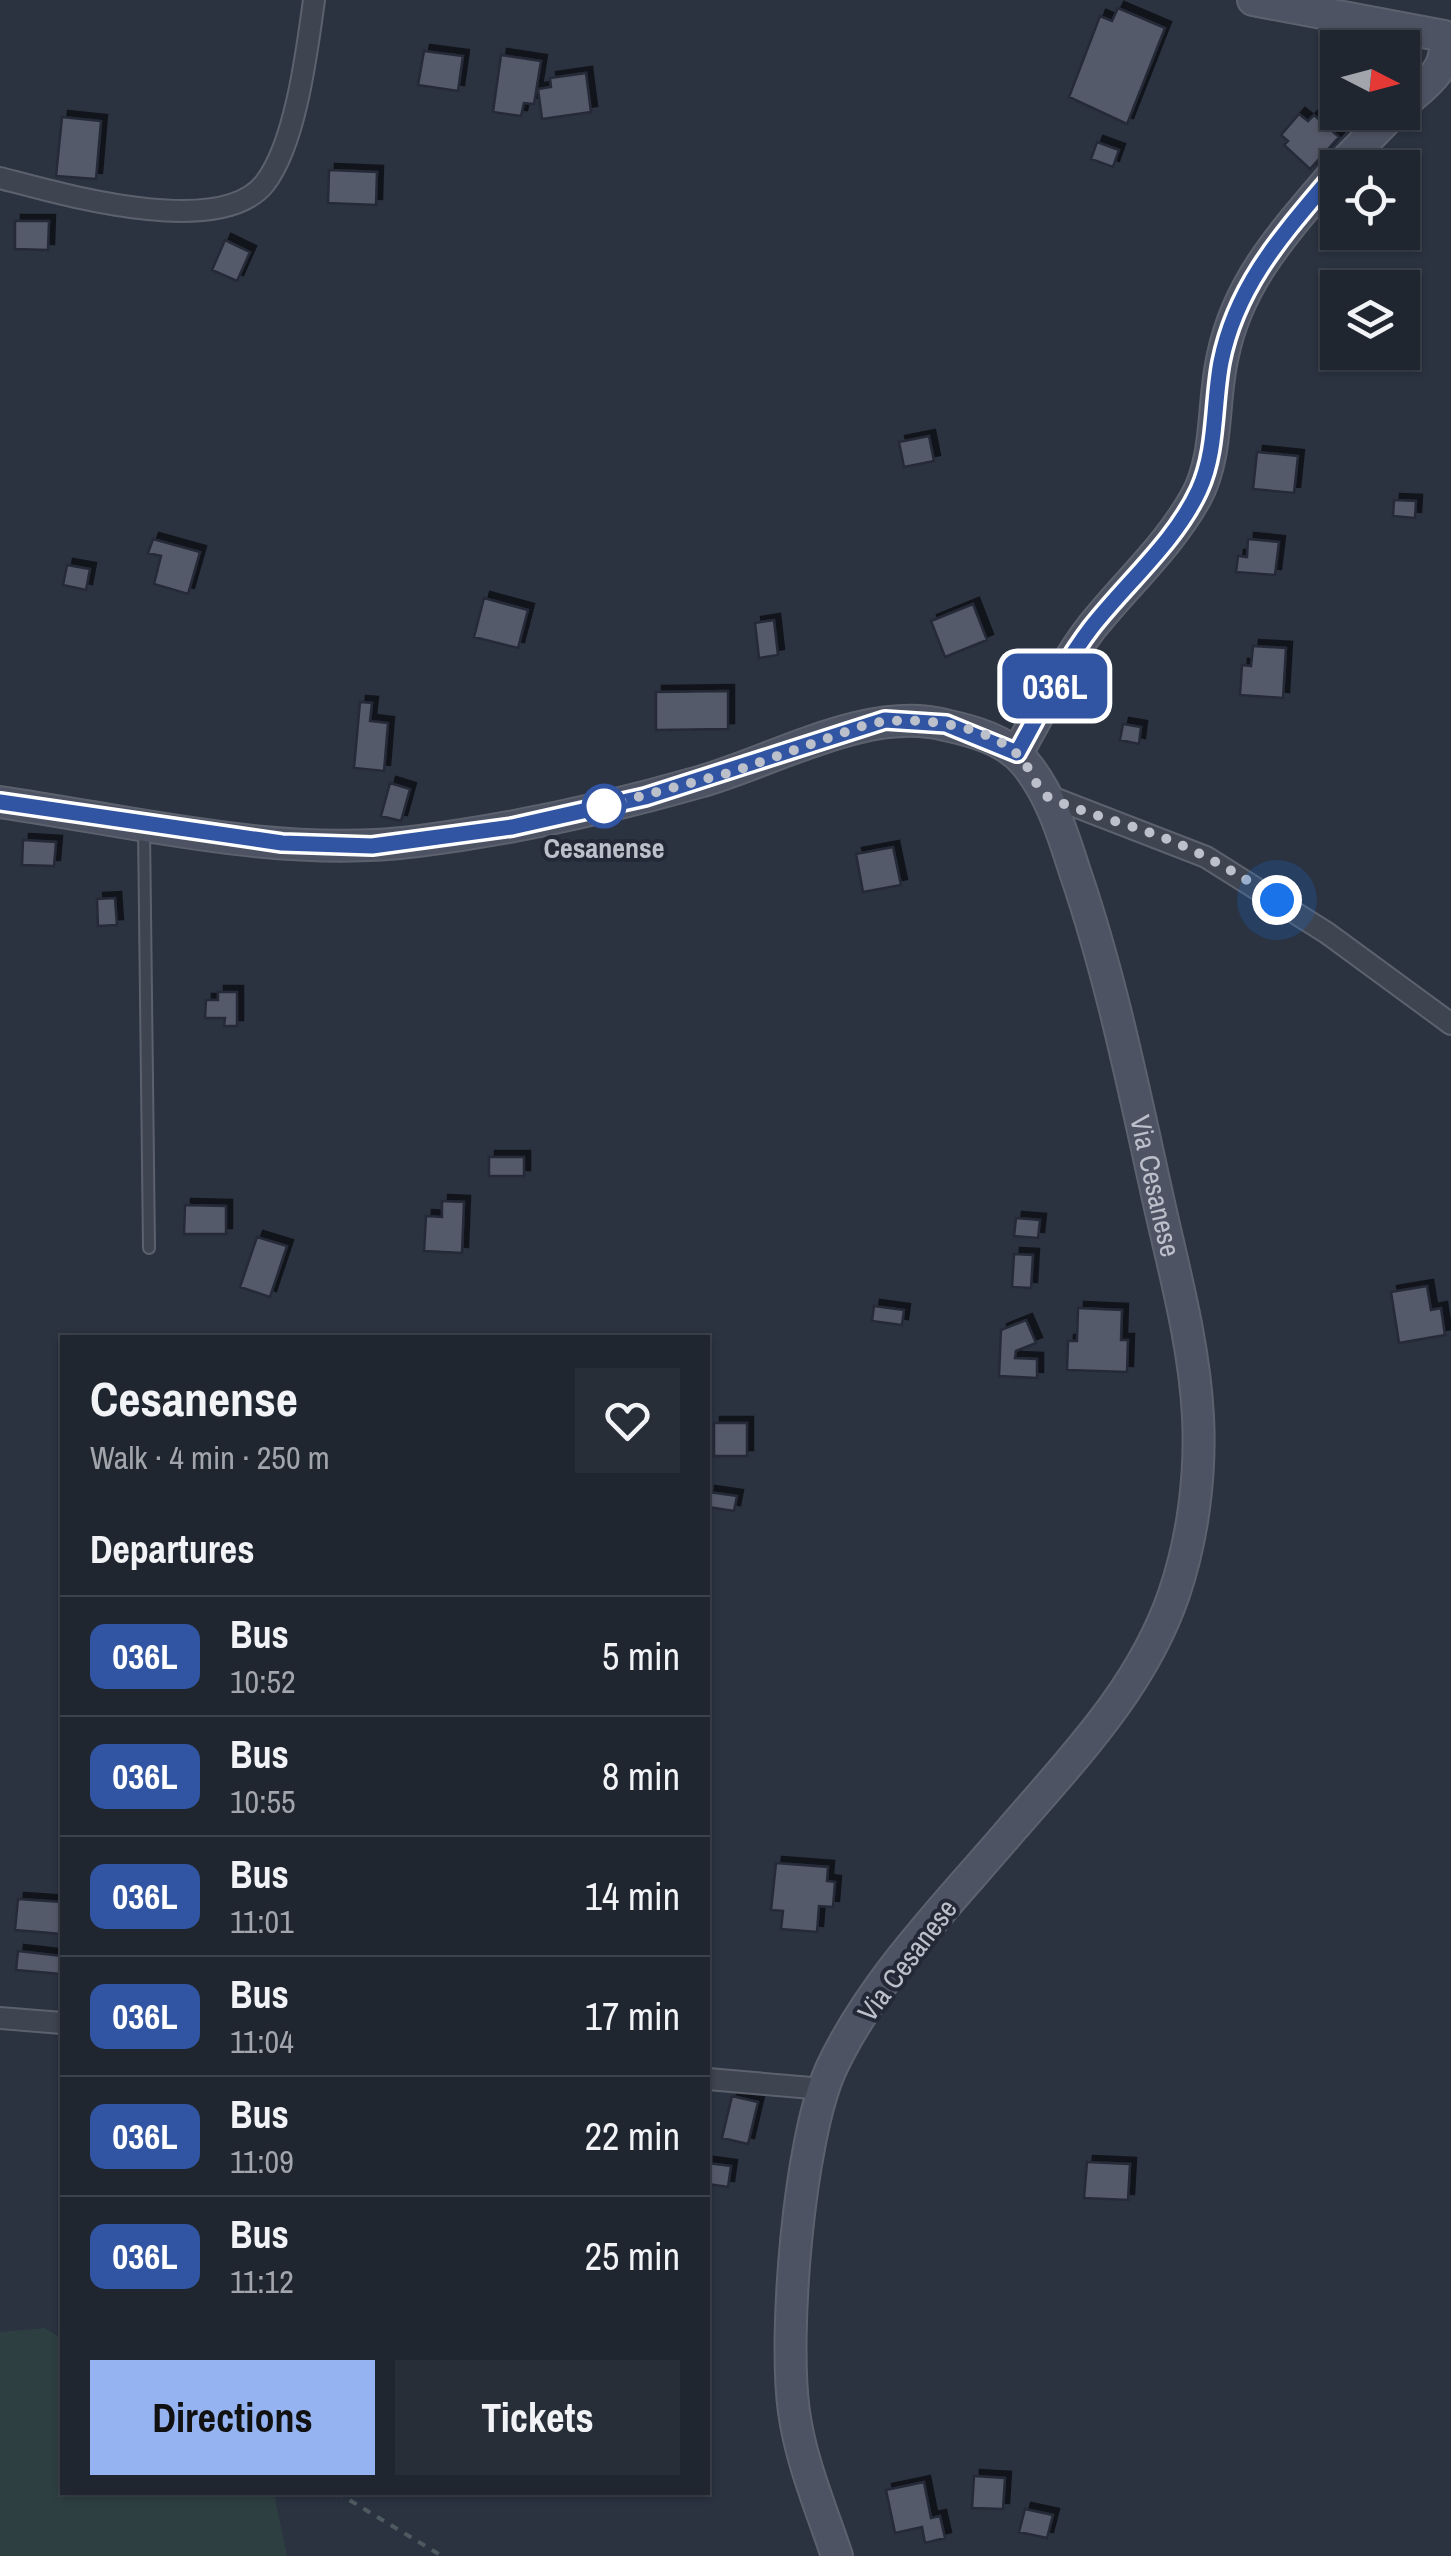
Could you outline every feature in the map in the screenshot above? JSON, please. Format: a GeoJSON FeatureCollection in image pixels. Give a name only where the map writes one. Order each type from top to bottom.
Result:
{"type":"FeatureCollection","features":[{"type":"Feature","properties":{"kind":"street"},"geometry":{"type":"LineString","coordinates":[[0,178],[110,207],[178,212],[235,202],[264,185],[294,116],[314,0]]}},
{"type":"Feature","properties":{"kind":"street"},"geometry":{"type":"LineString","coordinates":[[1253,0],[1448,38],[1446,69],[1420,90]]}},
{"type":"Feature","properties":{"kind":"street"},"geometry":{"type":"LineString","coordinates":[[1356,150],[1376,130]]}},
{"type":"Feature","properties":{"kind":"street"},"geometry":{"type":"LineString","coordinates":[[0,802],[282,843],[372,846],[512,827],[645,797],[885,720],[946,724],[1017,753],[1087,633],[1176,528],[1196,497],[1208,466],[1220,366],[1239,300],[1264,258],[1320,190]]}},
{"type":"Feature","properties":{"kind":"street","name":"Via Cesanese"},"geometry":{"type":"LineString","coordinates":[[837,2556],[799,2439],[790,2363],[800,2218],[824,2089],[845,2044],[894,1970],[1130,1686],[1172,1601],[1189,1538],[1198,1422],[1182,1310],[1107,976],[1046,795],[1017,753]]}},
{"type":"Feature","properties":{"kind":"street"},"geometry":{"type":"LineString","coordinates":[[1046,795],[1206,857],[1327,933],[1451,1024]]}},
{"type":"Feature","properties":{"kind":"street"},"geometry":{"type":"LineString","coordinates":[[0,2018],[60,2023]]}},
{"type":"Feature","properties":{"kind":"street"},"geometry":{"type":"LineString","coordinates":[[710,2079],[824,2089]]}},
{"type":"Feature","properties":{"kind":"lane"},"geometry":{"type":"LineString","coordinates":[[144,823],[149,1248]]}},
{"type":"Feature","properties":{"kind":"path"},"geometry":{"type":"LineString","coordinates":[[341,2495],[442,2556]]}},
{"type":"Feature","properties":{"kind":"shaded area"},"geometry":{"type":"Polygon","coordinates":[[[45,2328],[60,2338],[60,2495],[274,2495],[287,2556],[0,2556],[0,2332],[45,2328]]]}},
{"type":"Feature","properties":{"kind":"building"},"geometry":{"type":"Polygon","coordinates":[[[1118,8],[1165,28],[1127,124],[1069,97],[1100,16],[1112,21],[1118,8]]]}},
{"type":"Feature","properties":{"kind":"building"},"geometry":{"type":"Polygon","coordinates":[[[424,51],[463,56],[458,91],[418,85],[424,51]]]}},
{"type":"Feature","properties":{"kind":"building"},"geometry":{"type":"Polygon","coordinates":[[[501,55],[541,61],[534,104],[524,103],[521,116],[493,112],[501,55]]]}},
{"type":"Feature","properties":{"kind":"building"},"geometry":{"type":"Polygon","coordinates":[[[586,73],[591,112],[542,119],[538,89],[551,87],[550,78],[586,73]]]}},
{"type":"Feature","properties":{"kind":"building"},"geometry":{"type":"Polygon","coordinates":[[[1299,114],[1308,121],[1314,115],[1320,120],[1320,130],[1331,130],[1339,137],[1327,150],[1320,150],[1320,158],[1310,169],[1284,145],[1288,141],[1281,135],[1299,114]]]}},
{"type":"Feature","properties":{"kind":"building"},"geometry":{"type":"Polygon","coordinates":[[[62,117],[101,121],[96,179],[56,176],[62,117]]]}},
{"type":"Feature","properties":{"kind":"building"},"geometry":{"type":"Polygon","coordinates":[[[1097,142],[1119,150],[1113,167],[1091,159],[1097,142]]]}},
{"type":"Feature","properties":{"kind":"building"},"geometry":{"type":"Polygon","coordinates":[[[329,170],[377,172],[376,205],[328,203],[329,170]]]}},
{"type":"Feature","properties":{"kind":"building"},"geometry":{"type":"Polygon","coordinates":[[[15,221],[49,221],[48,250],[15,249],[15,221]]]}},
{"type":"Feature","properties":{"kind":"building"},"geometry":{"type":"Polygon","coordinates":[[[225,240],[250,252],[237,281],[212,270],[225,240]]]}},
{"type":"Feature","properties":{"kind":"building"},"geometry":{"type":"Polygon","coordinates":[[[929,436],[934,461],[904,467],[899,442],[929,436]]]}},
{"type":"Feature","properties":{"kind":"building"},"geometry":{"type":"Polygon","coordinates":[[[1257,452],[1298,456],[1294,493],[1253,489],[1257,452]]]}},
{"type":"Feature","properties":{"kind":"building"},"geometry":{"type":"Polygon","coordinates":[[[1394,500],[1416,501],[1415,518],[1393,516],[1394,500]]]}},
{"type":"Feature","properties":{"kind":"building"},"geometry":{"type":"Polygon","coordinates":[[[153,539],[200,552],[188,594],[154,584],[161,556],[148,553],[153,539]]]}},
{"type":"Feature","properties":{"kind":"building"},"geometry":{"type":"Polygon","coordinates":[[[1248,539],[1279,542],[1275,575],[1236,572],[1238,556],[1247,557],[1248,539]]]}},
{"type":"Feature","properties":{"kind":"building"},"geometry":{"type":"Polygon","coordinates":[[[67,565],[90,569],[86,590],[63,585],[67,565]]]}},
{"type":"Feature","properties":{"kind":"building"},"geometry":{"type":"Polygon","coordinates":[[[484,598],[528,610],[518,648],[474,637],[484,598]]]}},
{"type":"Feature","properties":{"kind":"building"},"geometry":{"type":"Polygon","coordinates":[[[973,604],[987,640],[945,657],[931,621],[973,604]]]}},
{"type":"Feature","properties":{"kind":"building"},"geometry":{"type":"Polygon","coordinates":[[[774,620],[778,655],[759,658],[755,623],[774,620]]]}},
{"type":"Feature","properties":{"kind":"building"},"geometry":{"type":"Polygon","coordinates":[[[1253,646],[1286,648],[1283,698],[1240,695],[1242,665],[1251,666],[1253,646]]]}},
{"type":"Feature","properties":{"kind":"building"},"geometry":{"type":"Polygon","coordinates":[[[728,691],[728,729],[656,730],[656,692],[728,691]]]}},
{"type":"Feature","properties":{"kind":"building"},"geometry":{"type":"Polygon","coordinates":[[[360,702],[372,703],[370,721],[388,723],[384,771],[354,768],[360,702]]]}},
{"type":"Feature","properties":{"kind":"building"},"geometry":{"type":"Polygon","coordinates":[[[1123,724],[1141,727],[1139,744],[1120,740],[1123,724]]]}},
{"type":"Feature","properties":{"kind":"building"},"geometry":{"type":"Polygon","coordinates":[[[390,783],[410,789],[401,821],[381,816],[390,783]]]}},
{"type":"Feature","properties":{"kind":"building"},"geometry":{"type":"Polygon","coordinates":[[[23,840],[56,842],[54,866],[22,865],[23,840]]]}},
{"type":"Feature","properties":{"kind":"building"},"geometry":{"type":"Polygon","coordinates":[[[893,847],[901,885],[863,892],[856,854],[893,847]]]}},
{"type":"Feature","properties":{"kind":"building"},"geometry":{"type":"Polygon","coordinates":[[[115,898],[117,925],[98,926],[97,899],[115,898]]]}},
{"type":"Feature","properties":{"kind":"building"},"geometry":{"type":"Polygon","coordinates":[[[218,992],[237,992],[237,1026],[224,1026],[225,1018],[205,1018],[206,1000],[218,1000],[218,992]]]}},
{"type":"Feature","properties":{"kind":"building"},"geometry":{"type":"Polygon","coordinates":[[[489,1157],[524,1157],[524,1176],[489,1176],[489,1157]]]}},
{"type":"Feature","properties":{"kind":"building"},"geometry":{"type":"Polygon","coordinates":[[[442,1201],[464,1202],[462,1253],[424,1251],[426,1216],[442,1217],[442,1201]]]}},
{"type":"Feature","properties":{"kind":"building"},"geometry":{"type":"Polygon","coordinates":[[[185,1205],[226,1206],[226,1234],[184,1234],[185,1205]]]}},
{"type":"Feature","properties":{"kind":"building"},"geometry":{"type":"Polygon","coordinates":[[[1016,1218],[1040,1220],[1038,1238],[1014,1236],[1016,1218]]]}},
{"type":"Feature","properties":{"kind":"building"},"geometry":{"type":"Polygon","coordinates":[[[257,1237],[287,1246],[270,1297],[240,1287],[257,1237]]]}},
{"type":"Feature","properties":{"kind":"building"},"geometry":{"type":"Polygon","coordinates":[[[1014,1254],[1033,1255],[1031,1288],[1012,1287],[1014,1254]]]}},
{"type":"Feature","properties":{"kind":"building"},"geometry":{"type":"Polygon","coordinates":[[[1427,1286],[1431,1310],[1441,1308],[1445,1335],[1399,1343],[1391,1292],[1427,1286]]]}},
{"type":"Feature","properties":{"kind":"building"},"geometry":{"type":"Polygon","coordinates":[[[874,1306],[904,1310],[902,1325],[872,1321],[874,1306]]]}},
{"type":"Feature","properties":{"kind":"building"},"geometry":{"type":"Polygon","coordinates":[[[1078,1308],[1122,1310],[1121,1340],[1128,1340],[1127,1372],[1067,1370],[1068,1341],[1077,1341],[1078,1308]]]}},
{"type":"Feature","properties":{"kind":"building"},"geometry":{"type":"Polygon","coordinates":[[[1026,1320],[1036,1343],[1016,1351],[1015,1358],[1037,1359],[1037,1378],[999,1376],[1001,1330],[1026,1320]]]}},
{"type":"Feature","properties":{"kind":"building"},"geometry":{"type":"Polygon","coordinates":[[[714,1423],[747,1423],[747,1456],[714,1456],[714,1423]]]}},
{"type":"Feature","properties":{"kind":"building"},"geometry":{"type":"Polygon","coordinates":[[[710,1492],[737,1496],[734,1511],[710,1507],[710,1492]]]}},
{"type":"Feature","properties":{"kind":"building"},"geometry":{"type":"Polygon","coordinates":[[[776,1863],[828,1867],[827,1881],[835,1882],[833,1907],[819,1906],[817,1932],[781,1929],[783,1911],[771,1910],[776,1863]]]}},
{"type":"Feature","properties":{"kind":"building"},"geometry":{"type":"Polygon","coordinates":[[[18,1899],[60,1902],[60,1934],[15,1930],[18,1899]]]}},
{"type":"Feature","properties":{"kind":"building"},"geometry":{"type":"Polygon","coordinates":[[[18,1951],[60,1956],[60,1974],[16,1970],[18,1951]]]}},
{"type":"Feature","properties":{"kind":"building"},"geometry":{"type":"Polygon","coordinates":[[[732,2096],[758,2102],[748,2144],[722,2138],[732,2096]]]}},
{"type":"Feature","properties":{"kind":"building"},"geometry":{"type":"Polygon","coordinates":[[[1087,2162],[1130,2164],[1128,2200],[1084,2198],[1087,2162]]]}},
{"type":"Feature","properties":{"kind":"building"},"geometry":{"type":"Polygon","coordinates":[[[710,2163],[731,2166],[728,2187],[710,2184],[710,2163]]]}},
{"type":"Feature","properties":{"kind":"building"},"geometry":{"type":"Polygon","coordinates":[[[974,2476],[1005,2478],[1003,2509],[972,2508],[974,2476]]]}},
{"type":"Feature","properties":{"kind":"building"},"geometry":{"type":"Polygon","coordinates":[[[924,2482],[931,2518],[940,2516],[945,2538],[925,2543],[922,2527],[895,2533],[886,2490],[924,2482]]]}},
{"type":"Feature","properties":{"kind":"building"},"geometry":{"type":"Polygon","coordinates":[[[1025,2509],[1053,2515],[1047,2538],[1019,2532],[1025,2509]]]}},
{"type":"Feature","properties":{"kind":"bus line","name":"036L"},"geometry":{"type":"LineString","coordinates":[[0,802],[282,843],[372,846],[512,827],[645,797],[759,764],[885,720],[946,724],[1017,753],[1087,633],[1176,528],[1196,497],[1208,466],[1220,366],[1239,300],[1264,258],[1320,191]]}},
{"type":"Feature","properties":{"kind":"place","name":"Cesanense"},"geometry":{"type":"Point","coordinates":[604,806]}},
{"type":"Feature","properties":{"kind":"route"},"geometry":{"type":"LineString","coordinates":[[604,806],[759,764],[865,725],[885,720],[929,721],[1006,746],[1017,753],[1046,795],[1162,836],[1206,857],[1277,900]]}}]}
